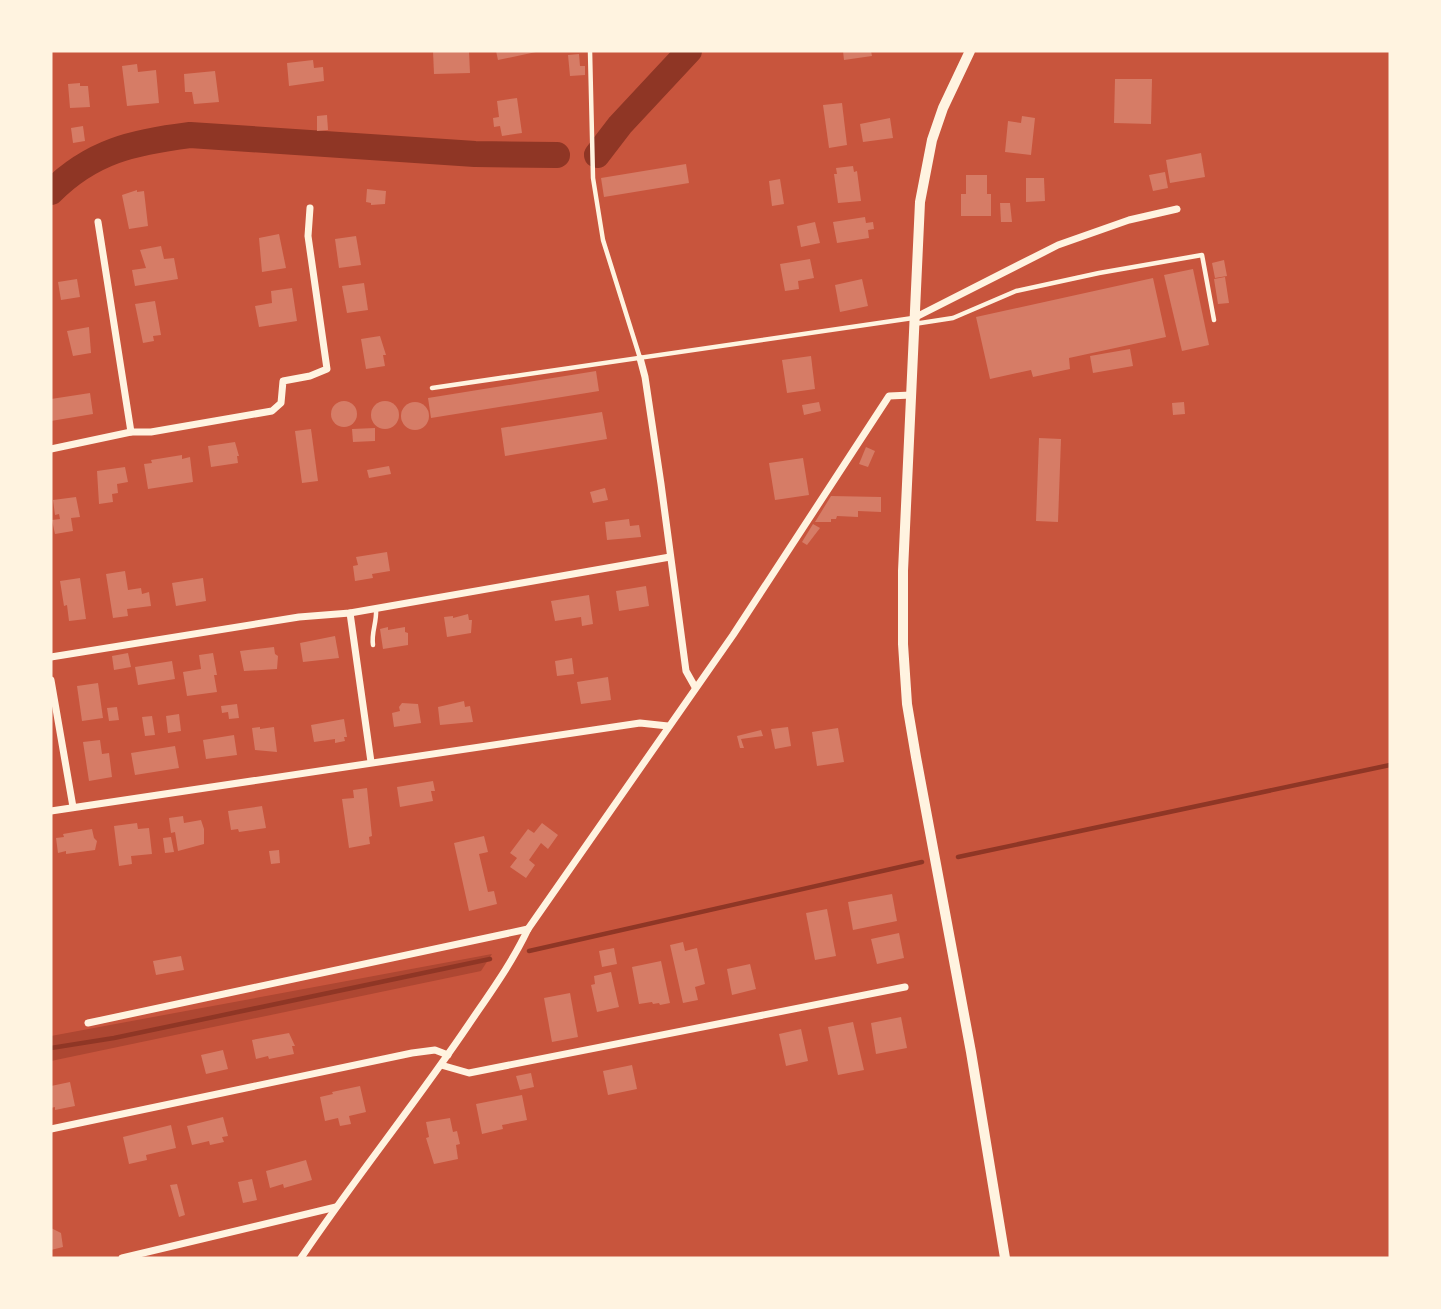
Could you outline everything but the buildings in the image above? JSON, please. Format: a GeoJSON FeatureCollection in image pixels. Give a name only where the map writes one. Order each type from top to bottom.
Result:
{"type":"FeatureCollection","features":[{"type":"Feature","properties":{"kind":"street"},"geometry":{"type":"LineString","coordinates":[[970,51],[943,108],[925,167],[920,202],[903,571],[903,644],[907,704],[971,1052],[1005,1258]]}},
{"type":"Feature","properties":{"kind":"street"},"geometry":{"type":"LineString","coordinates":[[51,449],[131,432],[151,432],[272,411],[281,403],[283,381],[310,376],[327,369],[308,236],[310,208]]}},
{"type":"Feature","properties":{"kind":"street"},"geometry":{"type":"LineString","coordinates":[[914,321],[1058,246],[1129,220],[1177,209]]}},
{"type":"Feature","properties":{"kind":"street"},"geometry":{"type":"LineString","coordinates":[[98,222],[131,432]]}},
{"type":"Feature","properties":{"kind":"street"},"geometry":{"type":"LineString","coordinates":[[640,359],[645,377],[685,671],[695,687]]}},
{"type":"Feature","properties":{"kind":"street"},"geometry":{"type":"LineString","coordinates":[[302,1258],[336,1207],[448,1055],[516,954],[528,929],[733,635],[889,396],[911,395]]}},
{"type":"Feature","properties":{"kind":"street"},"geometry":{"type":"LineString","coordinates":[[51,657],[299,617],[350,613],[670,557]]}},
{"type":"Feature","properties":{"kind":"street"},"geometry":{"type":"LineString","coordinates":[[350,613],[371,762]]}},
{"type":"Feature","properties":{"kind":"street"},"geometry":{"type":"LineString","coordinates":[[51,680],[73,807]]}},
{"type":"Feature","properties":{"kind":"street"},"geometry":{"type":"LineString","coordinates":[[51,811],[640,723],[668,726]]}},
{"type":"Feature","properties":{"kind":"street"},"geometry":{"type":"LineString","coordinates":[[88,1023],[528,929]]}},
{"type":"Feature","properties":{"kind":"street"},"geometry":{"type":"LineString","coordinates":[[441,1065],[469,1073],[905,987]]}},
{"type":"Feature","properties":{"kind":"street"},"geometry":{"type":"LineString","coordinates":[[51,1129],[412,1054],[435,1051],[448,1055]]}},
{"type":"Feature","properties":{"kind":"street"},"geometry":{"type":"LineString","coordinates":[[122,1258],[336,1207]]}},
{"type":"Feature","properties":{"kind":"lane"},"geometry":{"type":"LineString","coordinates":[[590,51],[593,178],[603,240],[640,359]]}},
{"type":"Feature","properties":{"kind":"lane"},"geometry":{"type":"LineString","coordinates":[[432,388],[914,321],[953,318],[1016,291],[1202,255],[1214,320]]}},
{"type":"Feature","properties":{"kind":"lane"},"geometry":{"type":"LineString","coordinates":[[373,645],[371,633],[377,622],[376,608]]}},
{"type":"Feature","properties":{"kind":"shaded area"},"geometry":{"type":"Polygon","coordinates":[[[492,954],[481,971],[51,1061],[51,1036],[492,954]]]}},
{"type":"Feature","properties":{"kind":"waterway"},"geometry":{"type":"LineString","coordinates":[[597,155],[620,125],[689,51]]}},
{"type":"Feature","properties":{"kind":"waterway"},"geometry":{"type":"LineString","coordinates":[[51,192],[82,167],[115,151],[150,141],[190,135],[475,154],[557,155]]}},
{"type":"Feature","properties":{"kind":"waterway"},"geometry":{"type":"LineString","coordinates":[[958,857],[1390,765]]}},
{"type":"Feature","properties":{"kind":"waterway"},"geometry":{"type":"LineString","coordinates":[[529,951],[922,862]]}},
{"type":"Feature","properties":{"kind":"waterway"},"geometry":{"type":"LineString","coordinates":[[51,1048],[114,1038],[490,959]]}}]}
